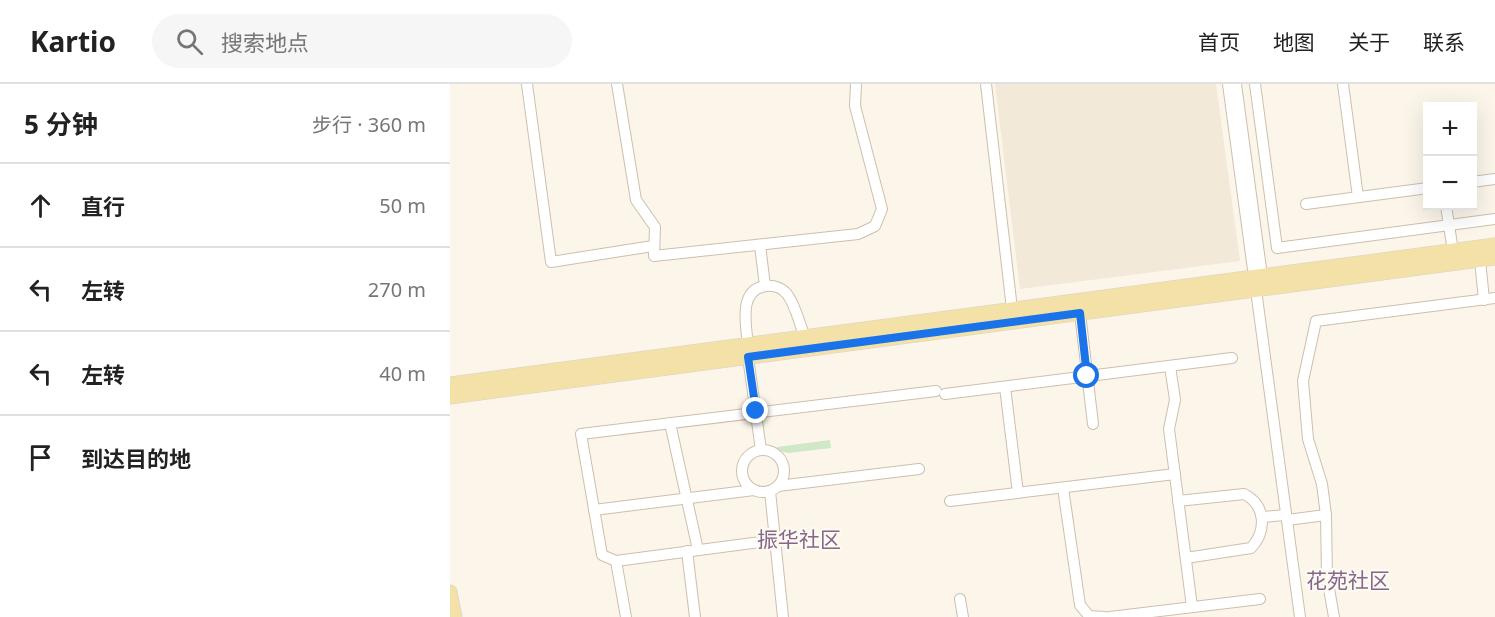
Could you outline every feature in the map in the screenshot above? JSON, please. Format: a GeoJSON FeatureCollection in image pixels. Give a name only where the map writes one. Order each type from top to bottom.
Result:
{"type":"FeatureCollection","features":[{"type":"Feature","properties":{"kind":"main road"},"geometry":{"type":"LineString","coordinates":[[450,384],[1080,313],[1257,281],[1495,245]]}},
{"type":"Feature","properties":{"kind":"main road"},"geometry":{"type":"LineString","coordinates":[[450,397],[748,351],[805,337],[1012,309],[1257,281],[1495,258]]}},
{"type":"Feature","properties":{"kind":"main road"},"geometry":{"type":"LineString","coordinates":[[450,592],[455,617]]}},
{"type":"Feature","properties":{"kind":"street"},"geometry":{"type":"LineString","coordinates":[[527,84],[551,262],[653,246]]}},
{"type":"Feature","properties":{"kind":"street"},"geometry":{"type":"LineString","coordinates":[[617,84],[636,200],[655,227],[654,256],[858,234],[875,226],[882,209],[855,106],[856,84]]}},
{"type":"Feature","properties":{"kind":"street"},"geometry":{"type":"LineString","coordinates":[[986,84],[1012,309]]}},
{"type":"Feature","properties":{"kind":"street"},"geometry":{"type":"LineString","coordinates":[[1228,84],[1257,281],[1300,617]]}},
{"type":"Feature","properties":{"kind":"street"},"geometry":{"type":"LineString","coordinates":[[1236,84],[1257,281]]}},
{"type":"Feature","properties":{"kind":"street"},"geometry":{"type":"LineString","coordinates":[[1255,84],[1277,248],[1495,219]]}},
{"type":"Feature","properties":{"kind":"street"},"geometry":{"type":"LineString","coordinates":[[1343,84],[1358,197]]}},
{"type":"Feature","properties":{"kind":"street"},"geometry":{"type":"LineString","coordinates":[[1477,181],[1495,179]]}},
{"type":"Feature","properties":{"kind":"street"},"geometry":{"type":"LineString","coordinates":[[1306,204],[1423,189]]}},
{"type":"Feature","properties":{"kind":"street"},"geometry":{"type":"LineString","coordinates":[[1447,210],[1453,251]]}},
{"type":"Feature","properties":{"kind":"street"},"geometry":{"type":"LineString","coordinates":[[760,244],[765,286]]}},
{"type":"Feature","properties":{"kind":"street"},"geometry":{"type":"LineString","coordinates":[[1334,617],[1327,577],[1326,515],[1322,484],[1308,439],[1303,381],[1316,321],[1490,299],[1480,260]]}},
{"type":"Feature","properties":{"kind":"street"},"geometry":{"type":"LineString","coordinates":[[761,450],[748,351],[747,301],[754,291],[765,286],[776,286],[786,293],[805,337]]}},
{"type":"Feature","properties":{"kind":"street"},"geometry":{"type":"LineString","coordinates":[[1080,313],[1093,424]]}},
{"type":"Feature","properties":{"kind":"street"},"geometry":{"type":"LineString","coordinates":[[775,540],[616,561],[602,555],[581,435],[756,411],[1005,387],[1232,358]]}},
{"type":"Feature","properties":{"kind":"street"},"geometry":{"type":"LineString","coordinates":[[1170,366],[1175,400],[1169,429],[1192,607]]}},
{"type":"Feature","properties":{"kind":"street"},"geometry":{"type":"LineString","coordinates":[[1005,387],[1018,493]]}},
{"type":"Feature","properties":{"kind":"street"},"geometry":{"type":"LineString","coordinates":[[670,423],[698,550]]}},
{"type":"Feature","properties":{"kind":"street"},"geometry":{"type":"LineString","coordinates":[[754,490],[743,478],[742,470],[748,456],[761,450],[771,452],[782,462],[782,479],[774,488],[775,540],[783,617]]}},
{"type":"Feature","properties":{"kind":"street"},"geometry":{"type":"LineString","coordinates":[[594,510],[919,469]]}},
{"type":"Feature","properties":{"kind":"street"},"geometry":{"type":"LineString","coordinates":[[950,501],[1174,474]]}},
{"type":"Feature","properties":{"kind":"street"},"geometry":{"type":"LineString","coordinates":[[1063,488],[1080,605],[1089,616],[1108,617],[1260,598]]}},
{"type":"Feature","properties":{"kind":"street"},"geometry":{"type":"LineString","coordinates":[[1178,501],[1244,494],[1258,506],[1262,518],[1260,534],[1251,548],[1186,558]]}},
{"type":"Feature","properties":{"kind":"street"},"geometry":{"type":"LineString","coordinates":[[1262,518],[1326,515]]}},
{"type":"Feature","properties":{"kind":"street"},"geometry":{"type":"LineString","coordinates":[[687,551],[695,617]]}},
{"type":"Feature","properties":{"kind":"street"},"geometry":{"type":"LineString","coordinates":[[616,561],[626,617]]}},
{"type":"Feature","properties":{"kind":"street"},"geometry":{"type":"LineString","coordinates":[[960,599],[963,617]]}},
{"type":"Feature","properties":{"kind":"shaded area"},"geometry":{"type":"Polygon","coordinates":[[[995,84],[1216,84],[1240,261],[1020,289],[995,84]]]}},
{"type":"Feature","properties":{"kind":"green space"},"geometry":{"type":"Polygon","coordinates":[[[830,440],[831,448],[789,453],[777,451],[777,447],[830,440]]]}},
{"type":"Feature","properties":{"kind":"district","name":"振华社区"},"geometry":{"type":"Point","coordinates":[799,539]}},
{"type":"Feature","properties":{"kind":"district","name":"花苑社区"},"geometry":{"type":"Point","coordinates":[1348,580]}},
{"type":"Feature","properties":{"kind":"route"},"geometry":{"type":"LineString","coordinates":[[756,411],[748,357],[1080,313],[1087,376]]}}]}
